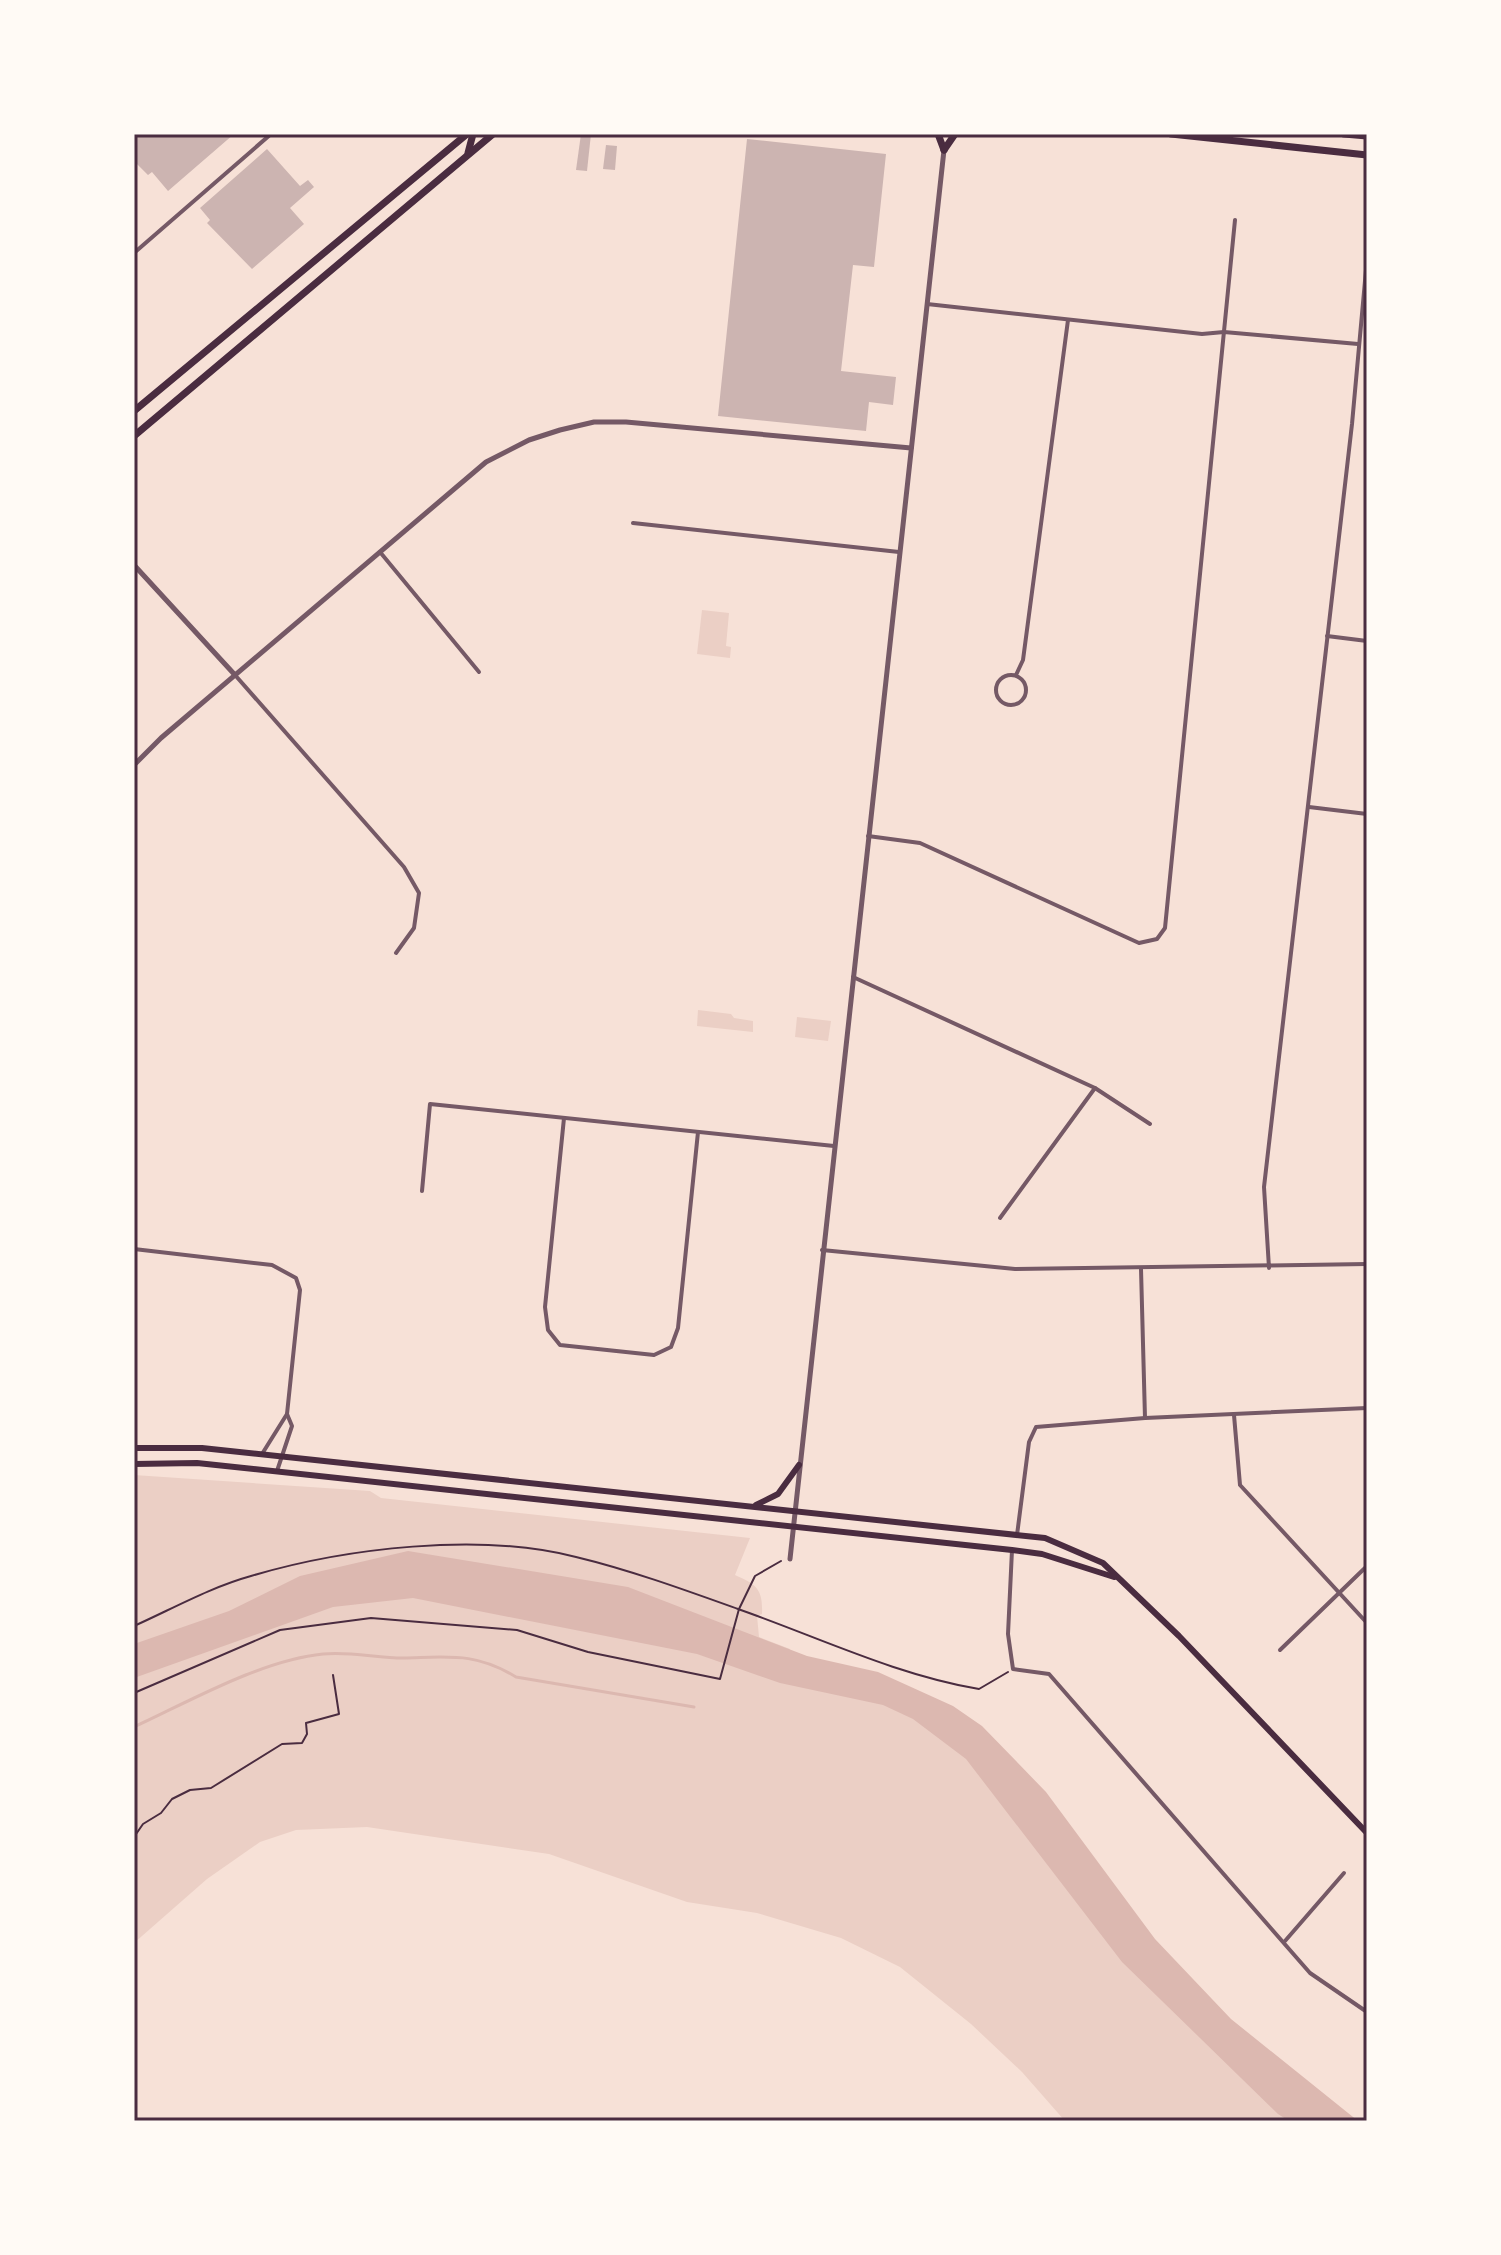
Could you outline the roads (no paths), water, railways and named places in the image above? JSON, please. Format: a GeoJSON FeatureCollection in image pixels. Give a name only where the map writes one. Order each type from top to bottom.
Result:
{"type":"FeatureCollection","features":[{"type":"Feature","properties":{"kind":"main road"},"geometry":{"type":"LineString","coordinates":[[134,411],[467,134]]}},
{"type":"Feature","properties":{"kind":"main road"},"geometry":{"type":"LineString","coordinates":[[468,155],[473,134]]}},
{"type":"Feature","properties":{"kind":"main road"},"geometry":{"type":"LineString","coordinates":[[134,436],[493,134]]}},
{"type":"Feature","properties":{"kind":"main road"},"geometry":{"type":"LineString","coordinates":[[938,134],[944,150]]}},
{"type":"Feature","properties":{"kind":"main road"},"geometry":{"type":"LineString","coordinates":[[944,150],[946,134]]}},
{"type":"Feature","properties":{"kind":"main road"},"geometry":{"type":"LineString","coordinates":[[944,150],[955,134]]}},
{"type":"Feature","properties":{"kind":"main road"},"geometry":{"type":"LineString","coordinates":[[1171,134],[1367,155]]}},
{"type":"Feature","properties":{"kind":"main road"},"geometry":{"type":"LineString","coordinates":[[1344,134],[1367,136]]}},
{"type":"Feature","properties":{"kind":"main road"},"geometry":{"type":"LineString","coordinates":[[134,1448],[202,1448],[283,1456],[1045,1538],[1077,1549],[1103,1563],[1179,1636],[1367,1833]]}},
{"type":"Feature","properties":{"kind":"main road"},"geometry":{"type":"LineString","coordinates":[[134,1464],[197,1463],[1012,1550],[1042,1554],[1115,1577]]}},
{"type":"Feature","properties":{"kind":"main road"},"geometry":{"type":"LineString","coordinates":[[753,1506],[778,1494],[799,1465]]}},
{"type":"Feature","properties":{"kind":"street"},"geometry":{"type":"LineString","coordinates":[[134,253],[271,134]]}},
{"type":"Feature","properties":{"kind":"street"},"geometry":{"type":"LineString","coordinates":[[786,1559],[799,1465],[944,150]]}},
{"type":"Feature","properties":{"kind":"street"},"geometry":{"type":"LineString","coordinates":[[868,836],[920,843],[1139,943],[1157,939],[1165,928],[1235,220]]}},
{"type":"Feature","properties":{"kind":"street"},"geometry":{"type":"LineString","coordinates":[[1269,1268],[1264,1187],[1309,807],[1367,259]]}},
{"type":"Feature","properties":{"kind":"street"},"geometry":{"type":"LineString","coordinates":[[927,304],[1202,334],[1224,332],[1359,344]]}},
{"type":"Feature","properties":{"kind":"street"},"geometry":{"type":"LineString","coordinates":[[1016,675],[1023,660],[1068,320]]}},
{"type":"Feature","properties":{"kind":"street"},"geometry":{"type":"LineString","coordinates":[[134,765],[379,550],[486,462],[529,440],[594,422],[911,448]]}},
{"type":"Feature","properties":{"kind":"street"},"geometry":{"type":"LineString","coordinates":[[633,523],[899,552]]}},
{"type":"Feature","properties":{"kind":"street"},"geometry":{"type":"LineString","coordinates":[[379,550],[479,672]]}},
{"type":"Feature","properties":{"kind":"street"},"geometry":{"type":"LineString","coordinates":[[134,565],[404,867],[419,893],[414,928],[396,953]]}},
{"type":"Feature","properties":{"kind":"street"},"geometry":{"type":"LineString","coordinates":[[1327,636],[1367,641]]}},
{"type":"Feature","properties":{"kind":"street"},"geometry":{"type":"LineString","coordinates":[[1007,675],[1016,675],[1024,682],[1025,697],[1017,704],[1007,704],[999,699],[997,685],[1007,675]]}},
{"type":"Feature","properties":{"kind":"street"},"geometry":{"type":"LineString","coordinates":[[1309,807],[1367,814]]}},
{"type":"Feature","properties":{"kind":"street"},"geometry":{"type":"LineString","coordinates":[[853,977],[1095,1088],[1150,1124]]}},
{"type":"Feature","properties":{"kind":"street"},"geometry":{"type":"LineString","coordinates":[[1000,1218],[1095,1088]]}},
{"type":"Feature","properties":{"kind":"street"},"geometry":{"type":"LineString","coordinates":[[422,1191],[430,1104],[834,1146]]}},
{"type":"Feature","properties":{"kind":"street"},"geometry":{"type":"LineString","coordinates":[[564,1118],[545,1307],[548,1330],[560,1345],[638,1354],[654,1355],[671,1347],[678,1328],[698,1132]]}},
{"type":"Feature","properties":{"kind":"street"},"geometry":{"type":"LineString","coordinates":[[134,1249],[272,1265],[296,1278],[300,1290],[287,1414],[262,1454]]}},
{"type":"Feature","properties":{"kind":"street"},"geometry":{"type":"LineString","coordinates":[[822,1250],[1015,1269],[1269,1268],[1367,1264]]}},
{"type":"Feature","properties":{"kind":"street"},"geometry":{"type":"LineString","coordinates":[[1141,1269],[1145,1418]]}},
{"type":"Feature","properties":{"kind":"street"},"geometry":{"type":"LineString","coordinates":[[1017,1535],[1029,1442],[1036,1427],[1145,1418],[1367,1408]]}},
{"type":"Feature","properties":{"kind":"street"},"geometry":{"type":"LineString","coordinates":[[277,1471],[292,1426],[287,1414]]}},
{"type":"Feature","properties":{"kind":"street"},"geometry":{"type":"LineString","coordinates":[[1234,1415],[1240,1485],[1367,1623]]}},
{"type":"Feature","properties":{"kind":"street"},"geometry":{"type":"LineString","coordinates":[[1012,1550],[1008,1634],[1013,1669],[1049,1674],[1310,1973],[1367,2012]]}},
{"type":"Feature","properties":{"kind":"street"},"geometry":{"type":"LineString","coordinates":[[1280,1650],[1367,1566]]}},
{"type":"Feature","properties":{"kind":"street"},"geometry":{"type":"LineString","coordinates":[[1284,1941],[1344,1873]]}},
{"type":"Feature","properties":{"kind":"waterway"},"geometry":{"type":"LineString","coordinates":[[134,1727],[251,1673],[300,1658],[333,1653],[393,1658],[461,1658],[488,1663],[516,1677],[694,1707]]}}]}
